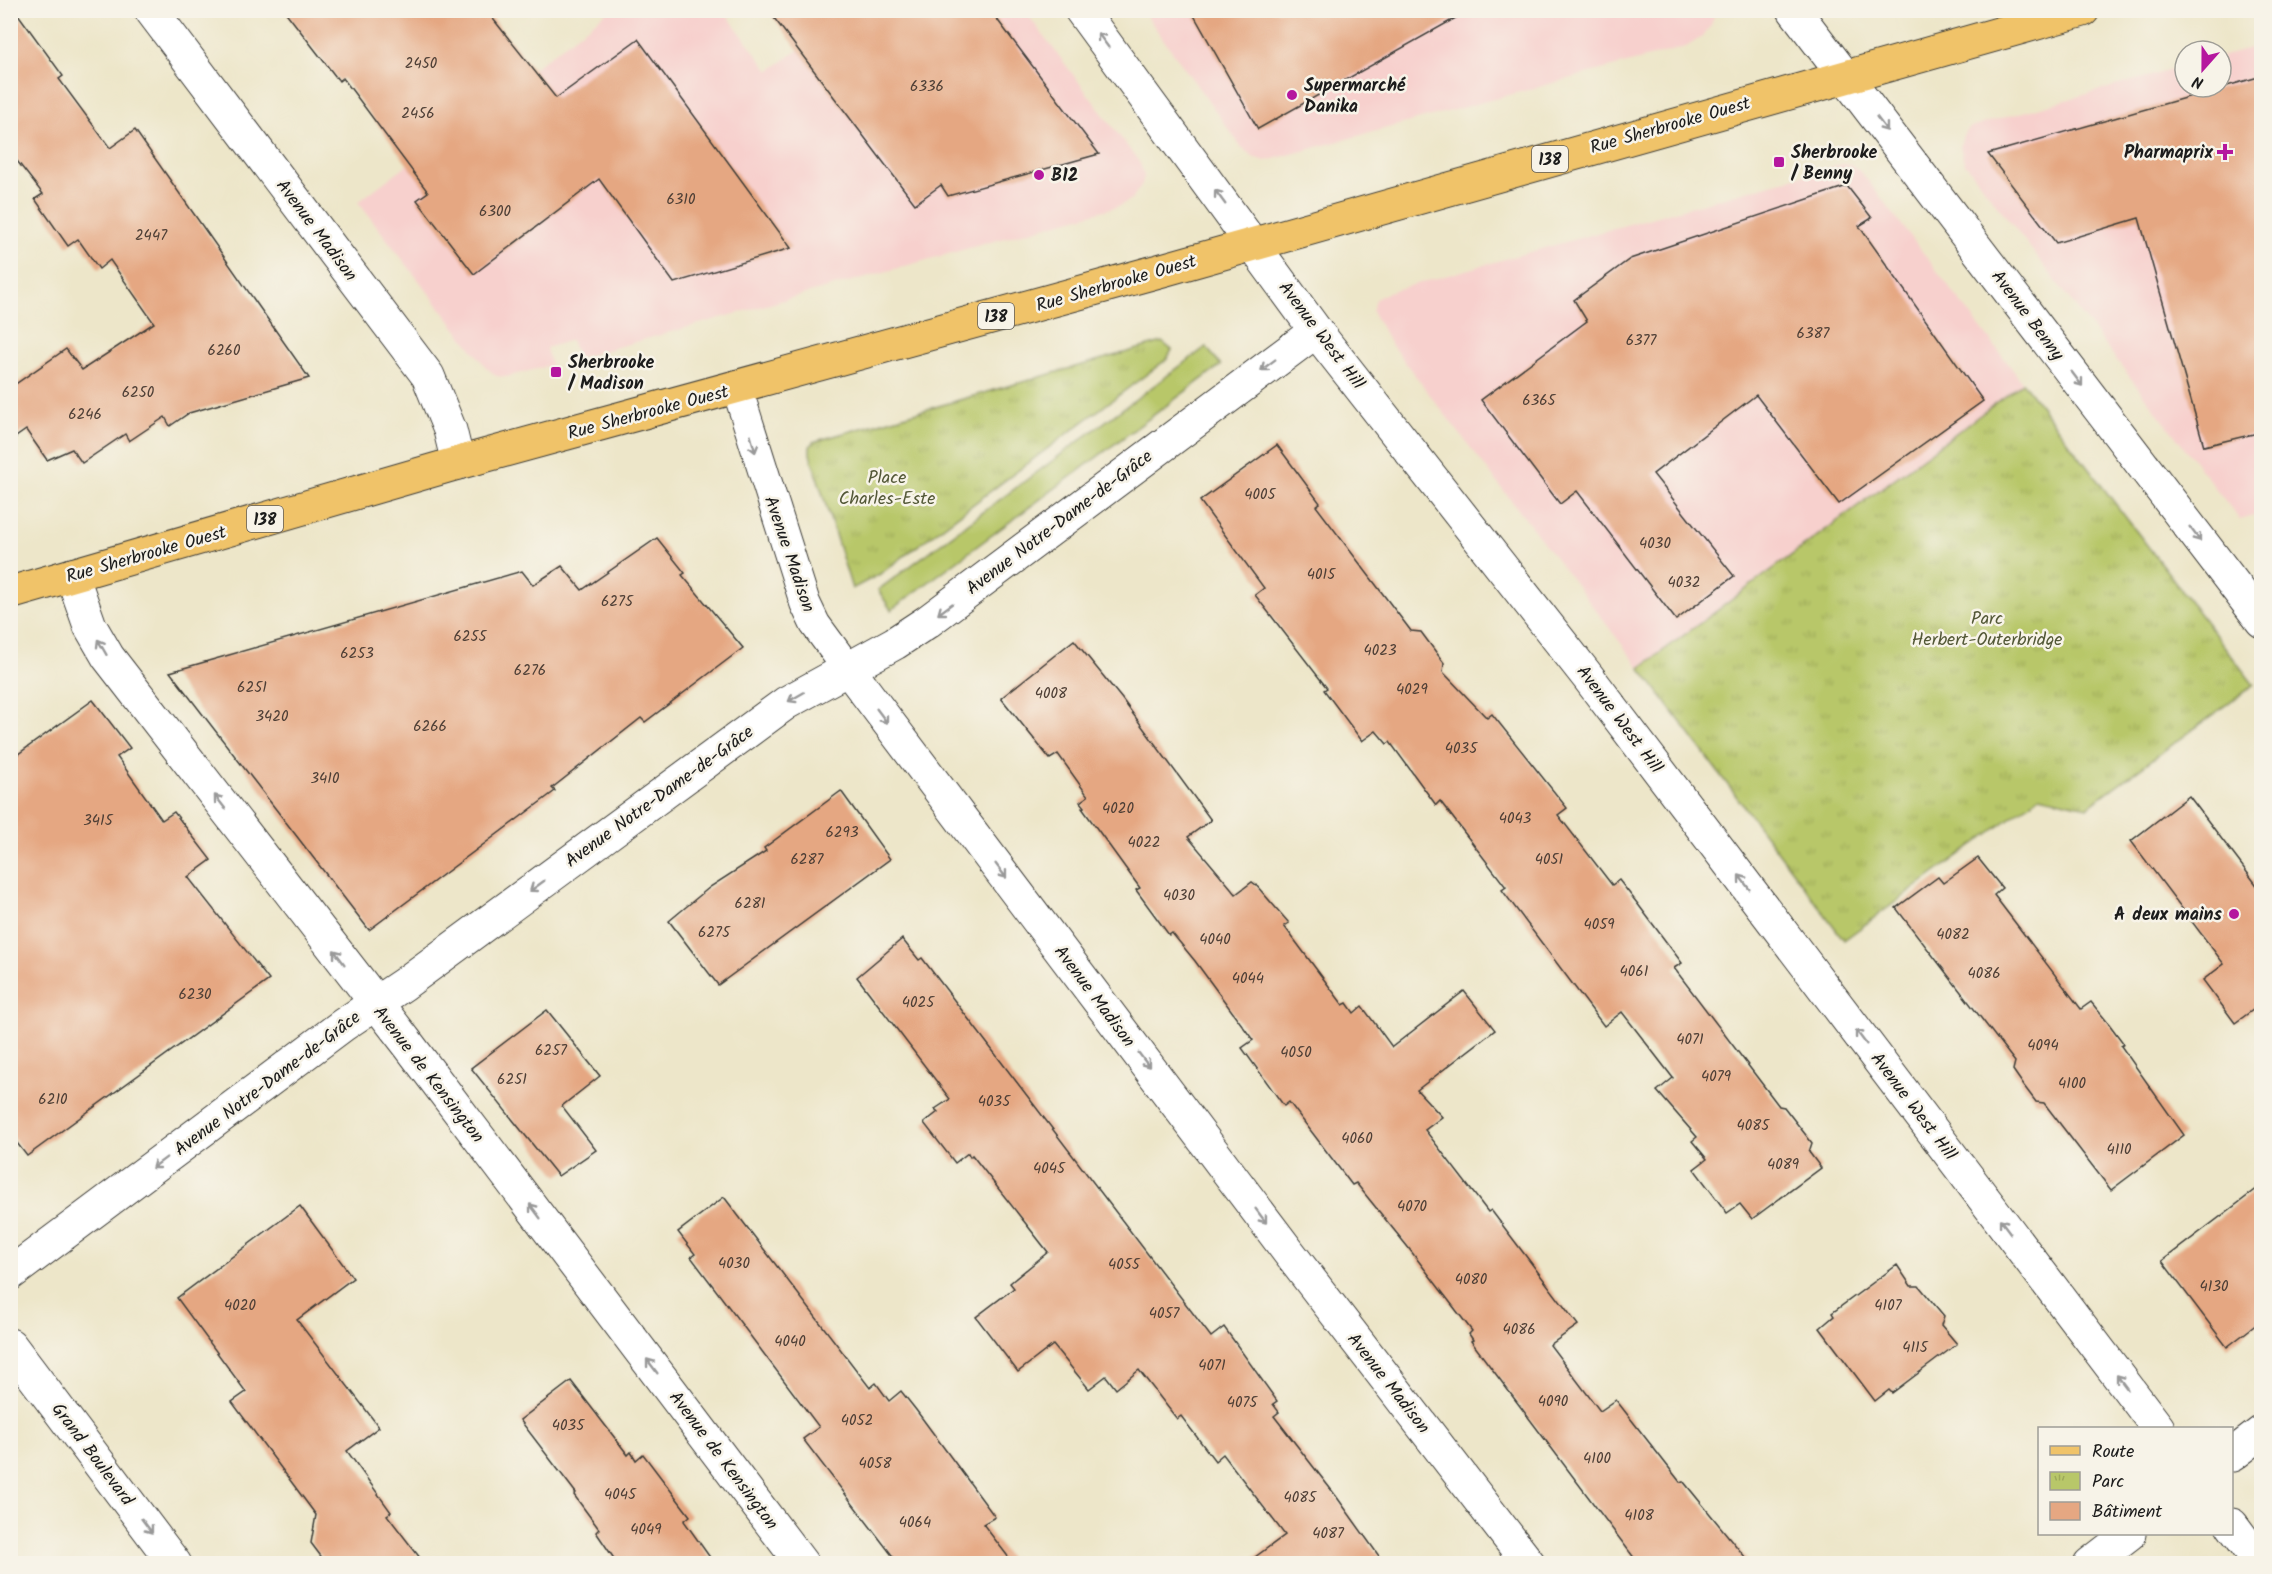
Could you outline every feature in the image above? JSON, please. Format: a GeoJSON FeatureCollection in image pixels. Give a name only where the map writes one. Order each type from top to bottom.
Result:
{"type":"FeatureCollection","features":[{"type":"Feature","properties":{"kind":"main road","name":"Rue Sherbrooke Ouest"},"geometry":{"type":"LineString","coordinates":[[10,593],[458,463],[1254,244],[2083,10]]}},
{"type":"Feature","properties":{"kind":"street","name":"Avenue Madison"},"geometry":{"type":"LineString","coordinates":[[151,10],[428,376],[450,430],[458,463]]}},
{"type":"Feature","properties":{"kind":"street","name":"Avenue West Hill"},"geometry":{"type":"LineString","coordinates":[[1081,10],[1316,331],[1588,677],[2157,1427]]}},
{"type":"Feature","properties":{"kind":"street","name":"Avenue Benny"},"geometry":{"type":"LineString","coordinates":[[1794,10],[2262,621]]}},
{"type":"Feature","properties":{"kind":"street","name":"Avenue Notre-Dame-de-Grâce"},"geometry":{"type":"LineString","coordinates":[[10,1274],[375,1003],[786,703],[895,643],[927,622],[1316,331]]}},
{"type":"Feature","properties":{"kind":"street","name":"Avenue Madison"},"geometry":{"type":"LineString","coordinates":[[737,388],[805,603],[815,624],[1290,1254],[1529,1563]]}},
{"type":"Feature","properties":{"kind":"street","name":"Avenue de Kensington"},"geometry":{"type":"LineString","coordinates":[[72,575],[90,626],[108,657],[802,1563]]}},
{"type":"Feature","properties":{"kind":"street","name":"Grand Boulevard"},"geometry":{"type":"LineString","coordinates":[[10,1345],[175,1563]]}},
{"type":"Feature","properties":{"kind":"street"},"geometry":{"type":"LineString","coordinates":[[2233,1454],[2262,1432]]}},
{"type":"Feature","properties":{"kind":"street"},"geometry":{"type":"LineString","coordinates":[[2233,1526],[2261,1563]]}},
{"type":"Feature","properties":{"kind":"street"},"geometry":{"type":"LineString","coordinates":[[2090,1563],[2126,1535]]}},
{"type":"Feature","properties":{"kind":"shaded area"},"geometry":{"type":"Polygon","coordinates":[[[610,10],[724,11],[769,71],[853,11],[1025,11],[1140,163],[1144,176],[1142,184],[1132,199],[1119,206],[578,358],[571,340],[546,348],[551,365],[506,377],[496,376],[486,367],[358,202],[610,10]]]}},
{"type":"Feature","properties":{"kind":"shaded area"},"geometry":{"type":"Polygon","coordinates":[[[1143,11],[1716,11],[1711,25],[1702,37],[1686,47],[1266,161],[1252,157],[1242,148],[1143,11]]]}},
{"type":"Feature","properties":{"kind":"shaded area"},"geometry":{"type":"Polygon","coordinates":[[[2261,45],[2261,514],[2240,520],[1964,162],[1960,146],[1963,135],[1971,127],[2173,69],[2173,99],[2233,99],[2233,53],[2261,45]]]}},
{"type":"Feature","properties":{"kind":"shaded area"},"geometry":{"type":"Polygon","coordinates":[[[1842,164],[1852,165],[1862,173],[2023,383],[1640,668],[1390,343],[1372,311],[1376,299],[1388,292],[1842,164]]]}},
{"type":"Feature","properties":{"kind":"green space","name":"Place Charles-Este"},"geometry":{"type":"Polygon","coordinates":[[[1162,342],[1172,350],[1167,359],[880,574],[852,589],[810,454],[813,442],[1162,342]]]}},
{"type":"Feature","properties":{"kind":"green space"},"geometry":{"type":"Polygon","coordinates":[[[1206,347],[1221,365],[891,610],[878,590],[1206,347]]]}},
{"type":"Feature","properties":{"kind":"green space","name":"Parc Herbert-Outerbridge"},"geometry":{"type":"Polygon","coordinates":[[[2023,383],[2254,685],[2087,807],[2040,796],[1844,940],[1640,668],[2023,383]]]}},
{"type":"Feature","properties":{"kind":"building"},"geometry":{"type":"Polygon","coordinates":[[[10,10],[15,10],[63,76],[59,79],[110,148],[135,130],[309,378],[189,413],[170,426],[165,417],[129,441],[125,434],[82,463],[72,449],[47,460],[26,430],[10,441],[10,388],[66,349],[82,370],[154,323],[110,260],[99,269],[78,239],[68,246],[35,199],[43,194],[10,152],[10,10]]]}},
{"type":"Feature","properties":{"kind":"building"},"geometry":{"type":"Polygon","coordinates":[[[284,10],[486,10],[556,98],[638,39],[791,248],[674,283],[599,179],[474,274],[417,200],[428,192],[343,78],[339,81],[284,10]]]}},
{"type":"Feature","properties":{"kind":"building"},"geometry":{"type":"Polygon","coordinates":[[[768,10],[990,10],[1099,154],[948,196],[941,185],[915,204],[768,10]]]}},
{"type":"Feature","properties":{"kind":"building"},"geometry":{"type":"Polygon","coordinates":[[[1191,10],[1470,10],[1258,129],[1191,10]]]}},
{"type":"Feature","properties":{"kind":"building"},"geometry":{"type":"Polygon","coordinates":[[[2262,76],[2262,432],[2204,446],[2139,218],[2056,243],[1988,154],[2181,99],[2233,99],[2233,84],[2262,76]]]}},
{"type":"Feature","properties":{"kind":"building"},"geometry":{"type":"Polygon","coordinates":[[[1847,186],[1872,218],[1859,226],[1983,401],[1839,504],[1756,395],[1653,474],[1734,576],[1676,620],[1577,491],[1560,504],[1481,400],[1587,321],[1574,300],[1630,259],[1847,186]]]}},
{"type":"Feature","properties":{"kind":"building"},"geometry":{"type":"Polygon","coordinates":[[[1277,445],[1320,503],[1316,506],[1411,631],[1421,632],[1444,663],[1443,672],[1487,718],[1492,714],[1567,808],[1558,815],[1612,885],[1619,880],[1637,903],[1682,963],[1674,968],[1779,1106],[1784,1107],[1812,1143],[1809,1152],[1821,1168],[1752,1219],[1740,1204],[1727,1213],[1694,1169],[1707,1159],[1692,1141],[1697,1137],[1657,1091],[1673,1078],[1622,1012],[1604,1026],[1502,890],[1506,887],[1440,801],[1436,805],[1390,742],[1387,744],[1376,731],[1362,741],[1324,690],[1327,688],[1255,595],[1264,588],[1200,501],[1277,445]]]}},
{"type":"Feature","properties":{"kind":"building"},"geometry":{"type":"Polygon","coordinates":[[[657,538],[685,573],[682,575],[743,648],[645,722],[641,718],[552,788],[555,791],[369,930],[170,672],[522,571],[533,585],[562,566],[582,590],[657,538]]]}},
{"type":"Feature","properties":{"kind":"building"},"geometry":{"type":"Polygon","coordinates":[[[1074,640],[1122,699],[1211,820],[1188,837],[1236,894],[1252,882],[1256,885],[1289,923],[1284,926],[1343,1005],[1347,1003],[1354,1013],[1362,1006],[1392,1047],[1464,991],[1495,1030],[1417,1090],[1442,1117],[1425,1130],[1488,1212],[1491,1210],[1578,1325],[1550,1345],[1600,1411],[1616,1400],[1680,1482],[1683,1481],[1750,1563],[1638,1563],[1471,1341],[1473,1340],[1469,1334],[1472,1331],[1407,1246],[1356,1183],[1352,1185],[1289,1102],[1284,1106],[1242,1048],[1253,1040],[1195,961],[1172,933],[1169,935],[1136,890],[1140,888],[1082,808],[1084,807],[1080,802],[1088,796],[1058,754],[1050,759],[1001,698],[1074,640]]]}},
{"type":"Feature","properties":{"kind":"building"},"geometry":{"type":"Polygon","coordinates":[[[93,700],[130,748],[117,757],[162,820],[174,812],[211,860],[188,877],[269,980],[27,1156],[10,1134],[10,760],[93,700]]]}},
{"type":"Feature","properties":{"kind":"building"},"geometry":{"type":"Polygon","coordinates":[[[841,791],[890,859],[718,985],[669,921],[710,887],[766,851],[764,848],[841,791]]]}},
{"type":"Feature","properties":{"kind":"building"},"geometry":{"type":"Polygon","coordinates":[[[2189,796],[2262,892],[2262,1013],[2257,1007],[2235,1023],[2203,980],[2224,964],[2131,841],[2189,796]]]}},
{"type":"Feature","properties":{"kind":"building"},"geometry":{"type":"Polygon","coordinates":[[[1978,858],[2002,888],[1994,895],[2081,1009],[2091,1002],[2109,1024],[2124,1044],[2121,1046],[2184,1135],[2111,1190],[2044,1103],[2036,1102],[2013,1070],[2015,1062],[1896,908],[1938,877],[1943,883],[1978,858]]]}},
{"type":"Feature","properties":{"kind":"building"},"geometry":{"type":"Polygon","coordinates":[[[902,939],[919,960],[922,958],[1211,1337],[1224,1327],[1277,1401],[1273,1404],[1279,1412],[1274,1416],[1384,1563],[1247,1563],[1285,1535],[1223,1454],[1215,1461],[1181,1416],[1177,1419],[1139,1370],[1116,1389],[1106,1376],[1089,1389],[1053,1345],[1018,1372],[976,1317],[1014,1288],[1010,1283],[1048,1252],[972,1155],[970,1157],[968,1153],[955,1163],[924,1123],[938,1112],[935,1109],[950,1099],[857,977],[902,939]]]}},
{"type":"Feature","properties":{"kind":"building"},"geometry":{"type":"Polygon","coordinates":[[[547,1010],[600,1076],[562,1106],[596,1150],[558,1176],[471,1068],[547,1010]]]}},
{"type":"Feature","properties":{"kind":"building"},"geometry":{"type":"Polygon","coordinates":[[[2262,1185],[2262,1320],[2227,1347],[2162,1261],[2262,1185]]]}},
{"type":"Feature","properties":{"kind":"building"},"geometry":{"type":"Polygon","coordinates":[[[724,1197],[870,1388],[876,1383],[889,1401],[901,1391],[995,1517],[983,1524],[1013,1563],[898,1563],[803,1439],[819,1427],[691,1257],[695,1254],[678,1232],[724,1197]]]}},
{"type":"Feature","properties":{"kind":"building"},"geometry":{"type":"Polygon","coordinates":[[[300,1206],[353,1278],[297,1320],[379,1427],[347,1451],[391,1512],[387,1515],[424,1563],[326,1563],[311,1543],[316,1515],[232,1402],[246,1392],[177,1298],[300,1206]]]}},
{"type":"Feature","properties":{"kind":"building"},"geometry":{"type":"Polygon","coordinates":[[[1897,1265],[1911,1286],[1919,1286],[1944,1316],[1941,1325],[1957,1344],[1892,1393],[1889,1390],[1875,1401],[1820,1328],[1834,1316],[1832,1313],[1897,1265]]]}},
{"type":"Feature","properties":{"kind":"building"},"geometry":{"type":"Polygon","coordinates":[[[571,1381],[628,1455],[631,1452],[636,1460],[643,1454],[690,1516],[684,1521],[714,1563],[617,1563],[596,1532],[599,1529],[574,1495],[576,1493],[520,1420],[571,1381]]]}},
{"type":"Feature","properties":{"kind":"place","name":"Supermarché Danika"},"geometry":{"type":"Point","coordinates":[1292,95]}},
{"type":"Feature","properties":{"kind":"place","name":"Pharmaprix"},"geometry":{"type":"Point","coordinates":[2225,152]}},
{"type":"Feature","properties":{"kind":"place","name":"Sherbrooke / Benny"},"geometry":{"type":"Point","coordinates":[1779,162]}},
{"type":"Feature","properties":{"kind":"place","name":"B12"},"geometry":{"type":"Point","coordinates":[1039,175]}},
{"type":"Feature","properties":{"kind":"place","name":"Sherbrooke / Madison"},"geometry":{"type":"Point","coordinates":[556,372]}},
{"type":"Feature","properties":{"kind":"place","name":"A deux mains"},"geometry":{"type":"Point","coordinates":[2234,914]}}]}
